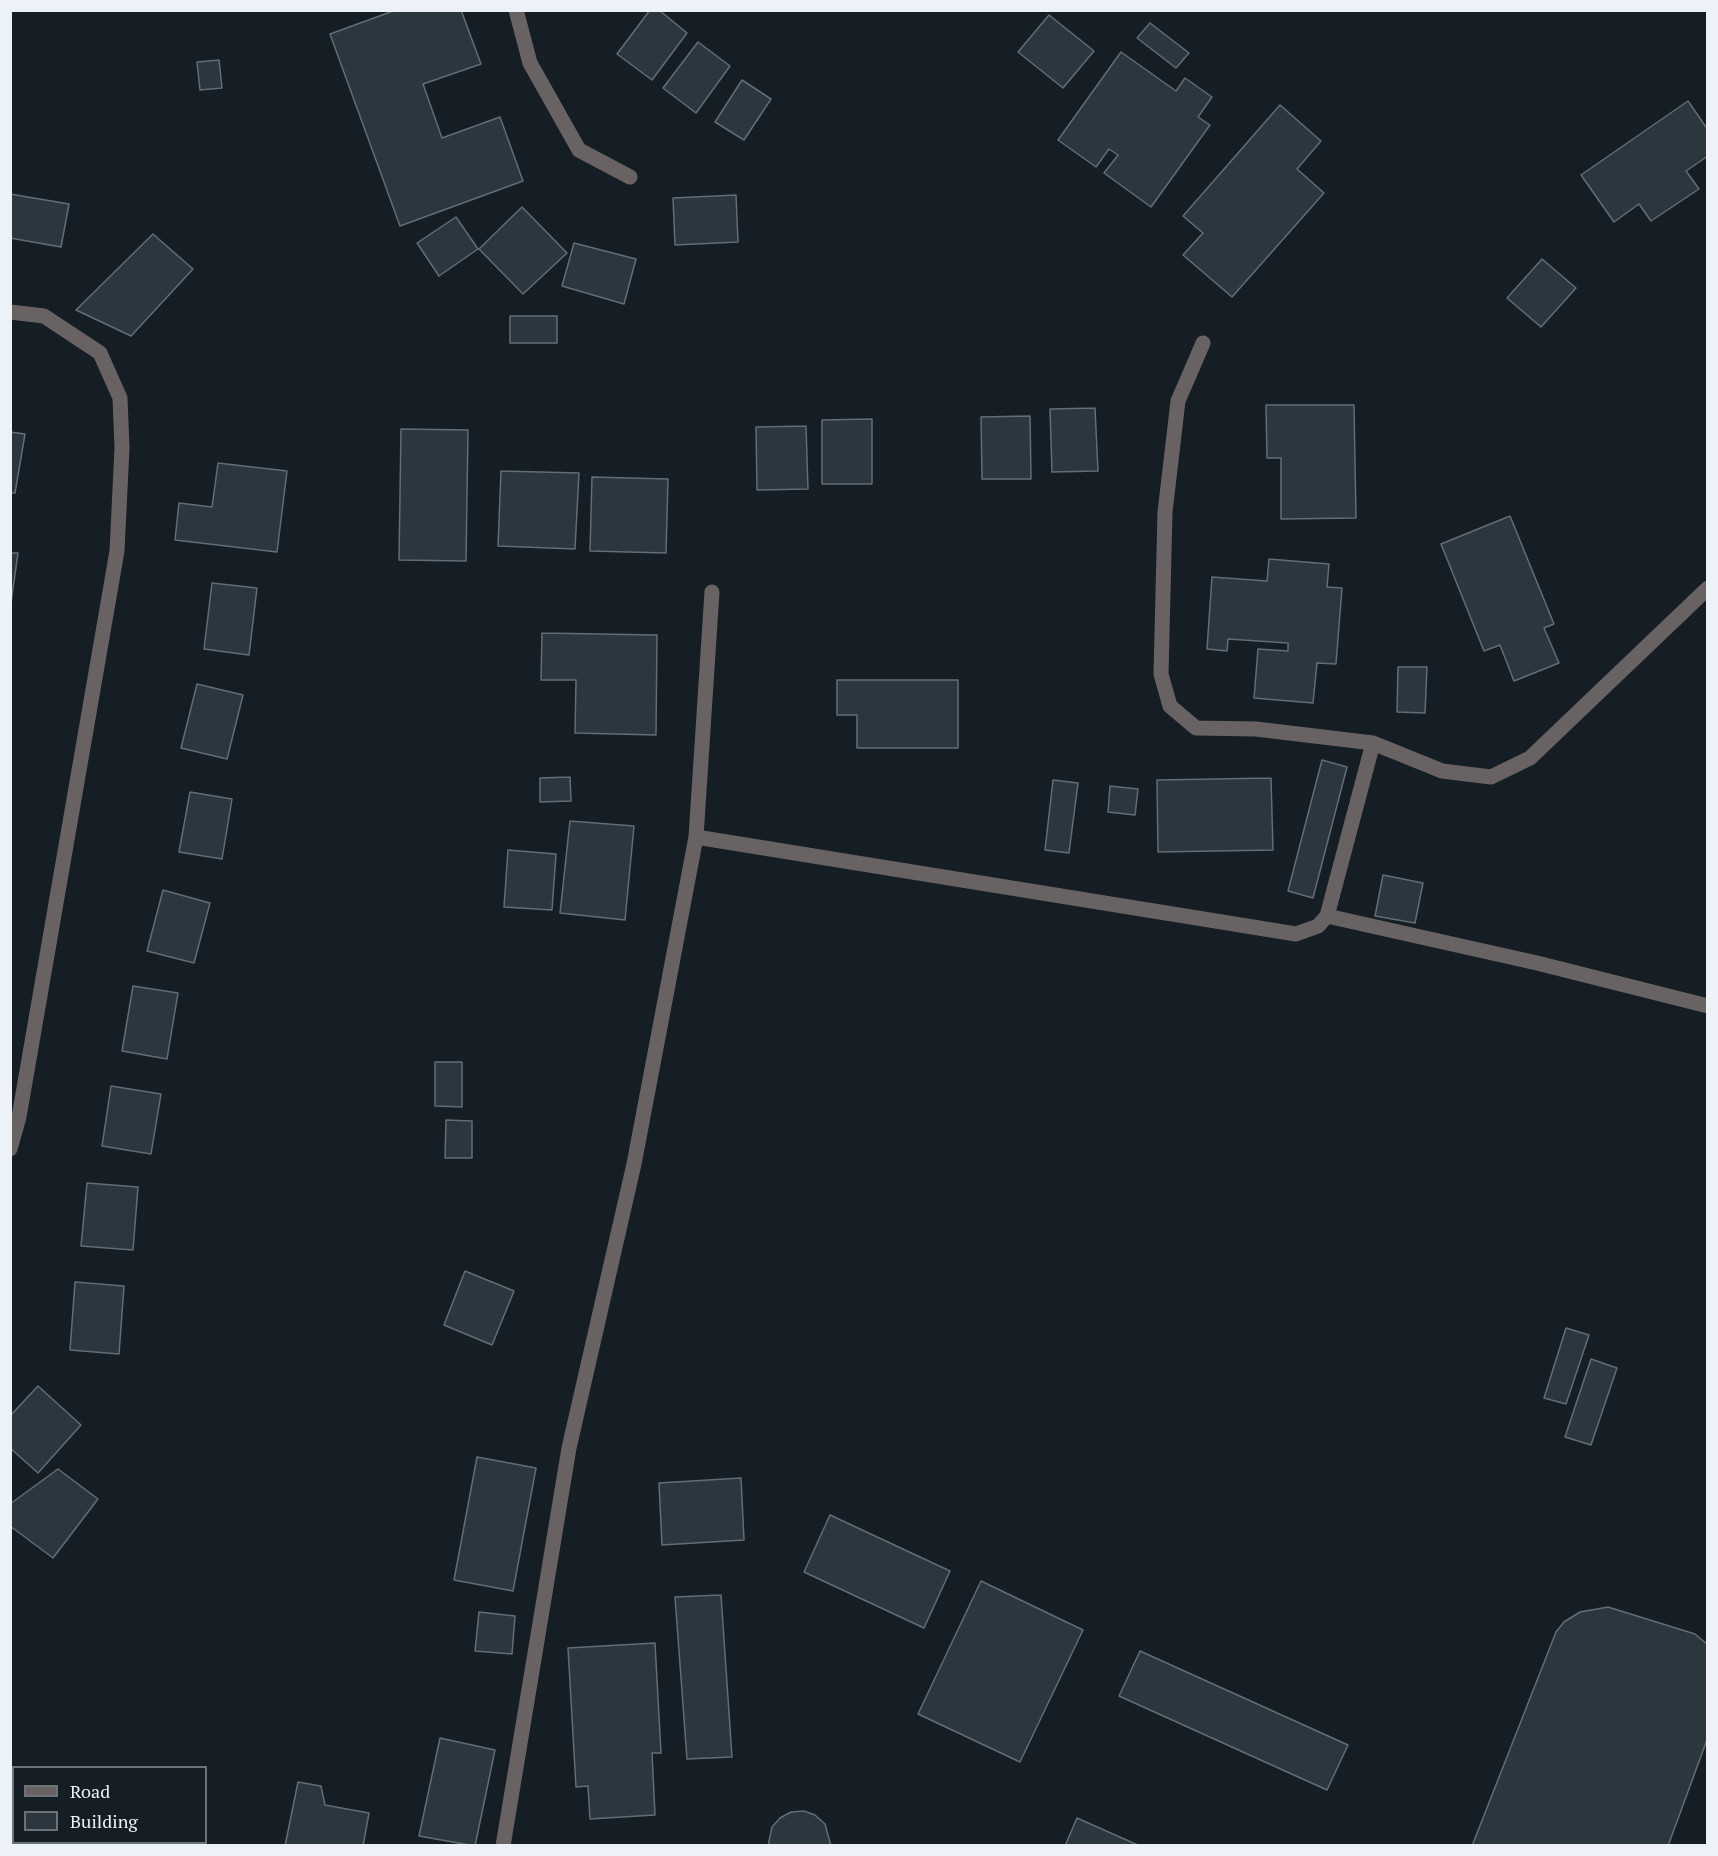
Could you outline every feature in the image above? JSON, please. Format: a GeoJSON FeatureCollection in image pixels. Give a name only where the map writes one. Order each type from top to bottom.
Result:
{"type":"FeatureCollection","features":[{"type":"Feature","properties":{"kind":"street"},"geometry":{"type":"LineString","coordinates":[[516,10],[530,63],[579,150],[630,177]]}},
{"type":"Feature","properties":{"kind":"street"},"geometry":{"type":"LineString","coordinates":[[10,312],[44,316],[100,352],[120,398],[122,448],[117,551],[21,1106],[10,1149]]}},
{"type":"Feature","properties":{"kind":"street"},"geometry":{"type":"LineString","coordinates":[[1203,343],[1178,401],[1166,513],[1161,674],[1170,705],[1196,728],[1256,729],[1373,743],[1442,771],[1491,777],[1530,758],[1707,588]]}},
{"type":"Feature","properties":{"kind":"street"},"geometry":{"type":"LineString","coordinates":[[503,1845],[569,1448],[634,1164],[696,837],[712,592]]}},
{"type":"Feature","properties":{"kind":"street"},"geometry":{"type":"LineString","coordinates":[[696,837],[1296,934],[1318,926],[1327,916],[1373,743]]}},
{"type":"Feature","properties":{"kind":"street"},"geometry":{"type":"LineString","coordinates":[[1327,916],[1537,963],[1707,1006]]}},
{"type":"Feature","properties":{"kind":"building"},"geometry":{"type":"Polygon","coordinates":[[[396,10],[461,10],[481,64],[423,84],[442,138],[500,117],[523,181],[400,226],[330,34],[396,10]]]}},
{"type":"Feature","properties":{"kind":"building"},"geometry":{"type":"Polygon","coordinates":[[[650,10],[659,10],[687,33],[652,80],[617,54],[650,10]]]}},
{"type":"Feature","properties":{"kind":"building"},"geometry":{"type":"Polygon","coordinates":[[[1049,15],[1094,51],[1063,88],[1018,52],[1049,15]]]}},
{"type":"Feature","properties":{"kind":"building"},"geometry":{"type":"Polygon","coordinates":[[[1150,23],[1189,53],[1176,68],[1137,38],[1150,23]]]}},
{"type":"Feature","properties":{"kind":"building"},"geometry":{"type":"Polygon","coordinates":[[[698,42],[730,66],[696,113],[663,88],[698,42]]]}},
{"type":"Feature","properties":{"kind":"building"},"geometry":{"type":"Polygon","coordinates":[[[1121,52],[1176,91],[1185,78],[1212,97],[1198,117],[1210,125],[1151,207],[1104,173],[1118,155],[1109,149],[1096,167],[1058,140],[1121,52]]]}},
{"type":"Feature","properties":{"kind":"building"},"geometry":{"type":"Polygon","coordinates":[[[219,60],[222,88],[200,90],[197,62],[219,60]]]}},
{"type":"Feature","properties":{"kind":"building"},"geometry":{"type":"Polygon","coordinates":[[[742,80],[771,99],[744,140],[715,122],[742,80]]]}},
{"type":"Feature","properties":{"kind":"building"},"geometry":{"type":"Polygon","coordinates":[[[1688,101],[1708,130],[1708,156],[1686,171],[1699,189],[1651,221],[1639,204],[1614,222],[1581,175],[1688,101]]]}},
{"type":"Feature","properties":{"kind":"building"},"geometry":{"type":"Polygon","coordinates":[[[1280,105],[1321,141],[1297,169],[1324,193],[1232,297],[1183,255],[1203,233],[1183,216],[1280,105]]]}},
{"type":"Feature","properties":{"kind":"building"},"geometry":{"type":"Polygon","coordinates":[[[10,194],[69,204],[61,247],[10,238],[10,194]]]}},
{"type":"Feature","properties":{"kind":"building"},"geometry":{"type":"Polygon","coordinates":[[[736,195],[738,242],[675,245],[673,198],[736,195]]]}},
{"type":"Feature","properties":{"kind":"building"},"geometry":{"type":"Polygon","coordinates":[[[522,207],[567,253],[523,294],[479,249],[522,207]]]}},
{"type":"Feature","properties":{"kind":"building"},"geometry":{"type":"Polygon","coordinates":[[[456,217],[478,249],[439,276],[417,243],[456,217]]]}},
{"type":"Feature","properties":{"kind":"building"},"geometry":{"type":"Polygon","coordinates":[[[153,234],[193,269],[131,336],[76,310],[153,234]]]}},
{"type":"Feature","properties":{"kind":"building"},"geometry":{"type":"Polygon","coordinates":[[[574,243],[636,259],[624,304],[562,286],[574,243]]]}},
{"type":"Feature","properties":{"kind":"building"},"geometry":{"type":"Polygon","coordinates":[[[1542,259],[1576,288],[1541,327],[1507,298],[1542,259]]]}},
{"type":"Feature","properties":{"kind":"building"},"geometry":{"type":"Polygon","coordinates":[[[510,316],[557,316],[557,343],[510,343],[510,316]]]}},
{"type":"Feature","properties":{"kind":"building"},"geometry":{"type":"Polygon","coordinates":[[[1266,405],[1354,405],[1356,518],[1281,519],[1281,458],[1267,458],[1266,405]]]}},
{"type":"Feature","properties":{"kind":"building"},"geometry":{"type":"Polygon","coordinates":[[[1095,408],[1098,471],[1052,472],[1050,409],[1095,408]]]}},
{"type":"Feature","properties":{"kind":"building"},"geometry":{"type":"Polygon","coordinates":[[[1030,416],[1031,479],[982,479],[981,417],[1030,416]]]}},
{"type":"Feature","properties":{"kind":"building"},"geometry":{"type":"Polygon","coordinates":[[[872,419],[872,484],[822,484],[822,420],[872,419]]]}},
{"type":"Feature","properties":{"kind":"building"},"geometry":{"type":"Polygon","coordinates":[[[806,426],[808,489],[757,490],[756,427],[806,426]]]}},
{"type":"Feature","properties":{"kind":"building"},"geometry":{"type":"Polygon","coordinates":[[[401,429],[468,430],[466,561],[399,560],[401,429]]]}},
{"type":"Feature","properties":{"kind":"building"},"geometry":{"type":"Polygon","coordinates":[[[10,432],[25,434],[15,493],[10,493],[10,432]]]}},
{"type":"Feature","properties":{"kind":"building"},"geometry":{"type":"Polygon","coordinates":[[[218,463],[287,471],[277,552],[175,540],[179,503],[212,507],[218,463]]]}},
{"type":"Feature","properties":{"kind":"building"},"geometry":{"type":"Polygon","coordinates":[[[501,471],[579,473],[575,549],[498,546],[501,471]]]}},
{"type":"Feature","properties":{"kind":"building"},"geometry":{"type":"Polygon","coordinates":[[[592,477],[668,479],[666,553],[590,551],[592,477]]]}},
{"type":"Feature","properties":{"kind":"building"},"geometry":{"type":"Polygon","coordinates":[[[1510,516],[1554,624],[1544,628],[1559,663],[1514,681],[1500,645],[1484,651],[1441,544],[1510,516]]]}},
{"type":"Feature","properties":{"kind":"building"},"geometry":{"type":"Polygon","coordinates":[[[10,553],[18,553],[10,610],[10,553]]]}},
{"type":"Feature","properties":{"kind":"building"},"geometry":{"type":"Polygon","coordinates":[[[1269,559],[1329,564],[1327,587],[1342,588],[1336,664],[1317,663],[1313,703],[1254,698],[1258,649],[1288,651],[1288,643],[1228,639],[1227,651],[1207,649],[1212,577],[1267,581],[1269,559]]]}},
{"type":"Feature","properties":{"kind":"building"},"geometry":{"type":"Polygon","coordinates":[[[212,583],[257,588],[249,655],[204,649],[212,583]]]}},
{"type":"Feature","properties":{"kind":"building"},"geometry":{"type":"Polygon","coordinates":[[[542,633],[657,635],[656,735],[575,733],[576,680],[541,680],[542,633]]]}},
{"type":"Feature","properties":{"kind":"building"},"geometry":{"type":"Polygon","coordinates":[[[1398,667],[1427,667],[1425,713],[1397,712],[1398,667]]]}},
{"type":"Feature","properties":{"kind":"building"},"geometry":{"type":"Polygon","coordinates":[[[837,680],[958,680],[958,748],[857,748],[857,715],[837,715],[837,680]]]}},
{"type":"Feature","properties":{"kind":"building"},"geometry":{"type":"Polygon","coordinates":[[[197,684],[243,695],[227,759],[181,748],[197,684]]]}},
{"type":"Feature","properties":{"kind":"building"},"geometry":{"type":"Polygon","coordinates":[[[1322,760],[1347,767],[1313,898],[1288,891],[1322,760]]]}},
{"type":"Feature","properties":{"kind":"building"},"geometry":{"type":"Polygon","coordinates":[[[570,777],[571,801],[540,802],[540,778],[570,777]]]}},
{"type":"Feature","properties":{"kind":"building"},"geometry":{"type":"Polygon","coordinates":[[[1271,778],[1273,850],[1158,852],[1157,780],[1271,778]]]}},
{"type":"Feature","properties":{"kind":"building"},"geometry":{"type":"Polygon","coordinates":[[[1053,780],[1078,783],[1069,853],[1045,850],[1053,780]]]}},
{"type":"Feature","properties":{"kind":"building"},"geometry":{"type":"Polygon","coordinates":[[[1110,786],[1138,789],[1135,815],[1108,812],[1110,786]]]}},
{"type":"Feature","properties":{"kind":"building"},"geometry":{"type":"Polygon","coordinates":[[[190,792],[232,799],[222,859],[179,852],[190,792]]]}},
{"type":"Feature","properties":{"kind":"building"},"geometry":{"type":"Polygon","coordinates":[[[570,821],[634,826],[625,920],[560,913],[570,821]]]}},
{"type":"Feature","properties":{"kind":"building"},"geometry":{"type":"Polygon","coordinates":[[[508,850],[556,854],[552,910],[504,907],[508,850]]]}},
{"type":"Feature","properties":{"kind":"building"},"geometry":{"type":"Polygon","coordinates":[[[1383,875],[1423,883],[1415,923],[1375,916],[1383,875]]]}},
{"type":"Feature","properties":{"kind":"building"},"geometry":{"type":"Polygon","coordinates":[[[163,890],[210,903],[194,963],[147,951],[163,890]]]}},
{"type":"Feature","properties":{"kind":"building"},"geometry":{"type":"Polygon","coordinates":[[[133,986],[178,993],[167,1059],[122,1051],[133,986]]]}},
{"type":"Feature","properties":{"kind":"building"},"geometry":{"type":"Polygon","coordinates":[[[435,1062],[462,1062],[462,1107],[435,1106],[435,1062]]]}},
{"type":"Feature","properties":{"kind":"building"},"geometry":{"type":"Polygon","coordinates":[[[111,1086],[161,1094],[151,1154],[102,1146],[111,1086]]]}},
{"type":"Feature","properties":{"kind":"building"},"geometry":{"type":"Polygon","coordinates":[[[446,1120],[472,1121],[472,1158],[445,1158],[446,1120]]]}},
{"type":"Feature","properties":{"kind":"building"},"geometry":{"type":"Polygon","coordinates":[[[87,1183],[138,1187],[133,1250],[81,1246],[87,1183]]]}},
{"type":"Feature","properties":{"kind":"building"},"geometry":{"type":"Polygon","coordinates":[[[465,1271],[514,1291],[492,1345],[444,1325],[465,1271]]]}},
{"type":"Feature","properties":{"kind":"building"},"geometry":{"type":"Polygon","coordinates":[[[75,1282],[124,1286],[119,1354],[70,1350],[75,1282]]]}},
{"type":"Feature","properties":{"kind":"building"},"geometry":{"type":"Polygon","coordinates":[[[1566,1328],[1589,1335],[1566,1404],[1544,1398],[1566,1328]]]}},
{"type":"Feature","properties":{"kind":"building"},"geometry":{"type":"Polygon","coordinates":[[[1591,1359],[1617,1368],[1591,1445],[1565,1437],[1591,1359]]]}},
{"type":"Feature","properties":{"kind":"building"},"geometry":{"type":"Polygon","coordinates":[[[38,1386],[81,1425],[38,1473],[10,1448],[10,1416],[38,1386]]]}},
{"type":"Feature","properties":{"kind":"building"},"geometry":{"type":"Polygon","coordinates":[[[477,1457],[536,1468],[513,1591],[454,1580],[477,1457]]]}},
{"type":"Feature","properties":{"kind":"building"},"geometry":{"type":"Polygon","coordinates":[[[58,1469],[98,1499],[53,1558],[10,1526],[10,1504],[58,1469]]]}},
{"type":"Feature","properties":{"kind":"building"},"geometry":{"type":"Polygon","coordinates":[[[741,1478],[744,1540],[662,1545],[659,1483],[741,1478]]]}},
{"type":"Feature","properties":{"kind":"building"},"geometry":{"type":"Polygon","coordinates":[[[830,1515],[950,1571],[924,1628],[804,1572],[830,1515]]]}},
{"type":"Feature","properties":{"kind":"building"},"geometry":{"type":"Polygon","coordinates":[[[981,1581],[1083,1630],[1020,1762],[918,1714],[981,1581]]]}},
{"type":"Feature","properties":{"kind":"building"},"geometry":{"type":"Polygon","coordinates":[[[721,1595],[732,1757],[687,1759],[675,1597],[721,1595]]]}},
{"type":"Feature","properties":{"kind":"building"},"geometry":{"type":"Polygon","coordinates":[[[1608,1607],[1695,1634],[1708,1645],[1708,1737],[1668,1846],[1472,1846],[1556,1632],[1564,1622],[1580,1612],[1608,1607]]]}},
{"type":"Feature","properties":{"kind":"building"},"geometry":{"type":"Polygon","coordinates":[[[479,1612],[515,1616],[512,1654],[475,1651],[479,1612]]]}},
{"type":"Feature","properties":{"kind":"building"},"geometry":{"type":"Polygon","coordinates":[[[655,1643],[661,1753],[652,1753],[655,1815],[590,1819],[588,1786],[576,1787],[568,1648],[655,1643]]]}},
{"type":"Feature","properties":{"kind":"building"},"geometry":{"type":"Polygon","coordinates":[[[1140,1651],[1348,1745],[1327,1790],[1119,1696],[1140,1651]]]}},
{"type":"Feature","properties":{"kind":"building"},"geometry":{"type":"Polygon","coordinates":[[[440,1738],[495,1750],[475,1846],[419,1836],[440,1738]]]}},
{"type":"Feature","properties":{"kind":"building"},"geometry":{"type":"Polygon","coordinates":[[[298,1782],[321,1786],[325,1805],[369,1813],[363,1846],[285,1846],[298,1782]]]}},
{"type":"Feature","properties":{"kind":"building"},"geometry":{"type":"Polygon","coordinates":[[[12,1793],[12,1844],[10,1843],[10,1796],[12,1793]]]}},
{"type":"Feature","properties":{"kind":"building"},"geometry":{"type":"Polygon","coordinates":[[[804,1811],[815,1815],[825,1824],[831,1846],[768,1846],[772,1827],[780,1818],[791,1812],[804,1811]]]}},
{"type":"Feature","properties":{"kind":"building"},"geometry":{"type":"Polygon","coordinates":[[[1077,1818],[1140,1846],[1065,1846],[1077,1818]]]}},
{"type":"Feature","properties":{"kind":"building"},"geometry":{"type":"Polygon","coordinates":[[[12,1844],[56,1844],[55,1846],[16,1846],[12,1844]]]}},
{"type":"Feature","properties":{"kind":"building"},"geometry":{"type":"Polygon","coordinates":[[[89,1844],[126,1844],[129,1846],[88,1846],[89,1844]]]}}]}
